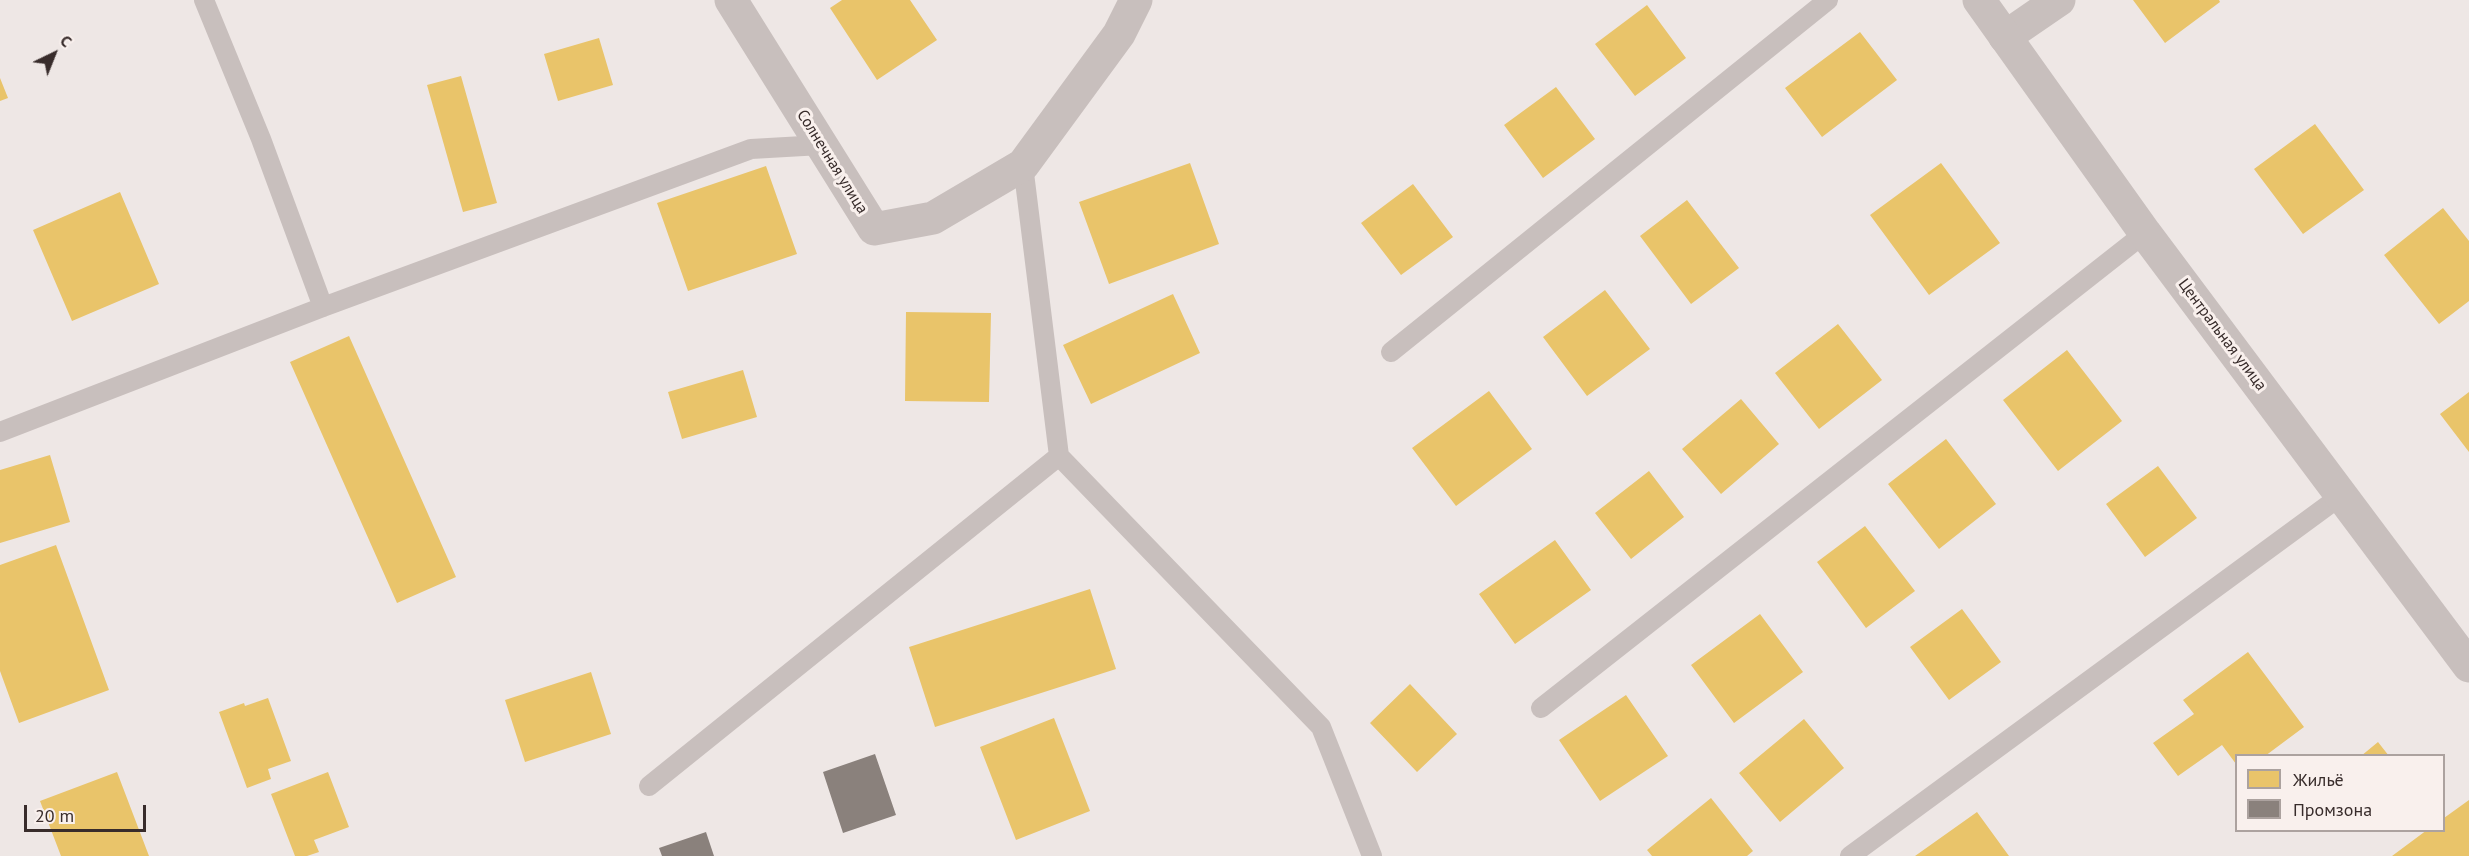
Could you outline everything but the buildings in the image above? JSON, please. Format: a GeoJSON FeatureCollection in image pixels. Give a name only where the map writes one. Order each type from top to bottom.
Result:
{"type":"FeatureCollection","features":[{"type":"Feature","properties":{"kind":"street","name":"Солнечная улица"},"geometry":{"type":"LineString","coordinates":[[731,0],[874,229],[933,218],[1023,165],[1119,34],[1136,0]]}},
{"type":"Feature","properties":{"kind":"street","name":"Центральная улица"},"geometry":{"type":"LineString","coordinates":[[1979,0],[2145,233],[2469,666]]}},
{"type":"Feature","properties":{"kind":"street"},"geometry":{"type":"LineString","coordinates":[[2006,37],[2059,0]]}},
{"type":"Feature","properties":{"kind":"lane"},"geometry":{"type":"LineString","coordinates":[[204,0],[261,139],[323,307]]}},
{"type":"Feature","properties":{"kind":"lane"},"geometry":{"type":"LineString","coordinates":[[1391,352],[1828,0]]}},
{"type":"Feature","properties":{"kind":"lane"},"geometry":{"type":"LineString","coordinates":[[0,432],[323,307],[751,149],[821,145]]}},
{"type":"Feature","properties":{"kind":"lane"},"geometry":{"type":"LineString","coordinates":[[1023,165],[1059,456],[1321,727],[1372,856]]}},
{"type":"Feature","properties":{"kind":"lane"},"geometry":{"type":"LineString","coordinates":[[1541,708],[2145,233]]}},
{"type":"Feature","properties":{"kind":"lane"},"geometry":{"type":"LineString","coordinates":[[649,786],[1059,456]]}},
{"type":"Feature","properties":{"kind":"lane"},"geometry":{"type":"LineString","coordinates":[[1850,856],[2342,495]]}}]}
